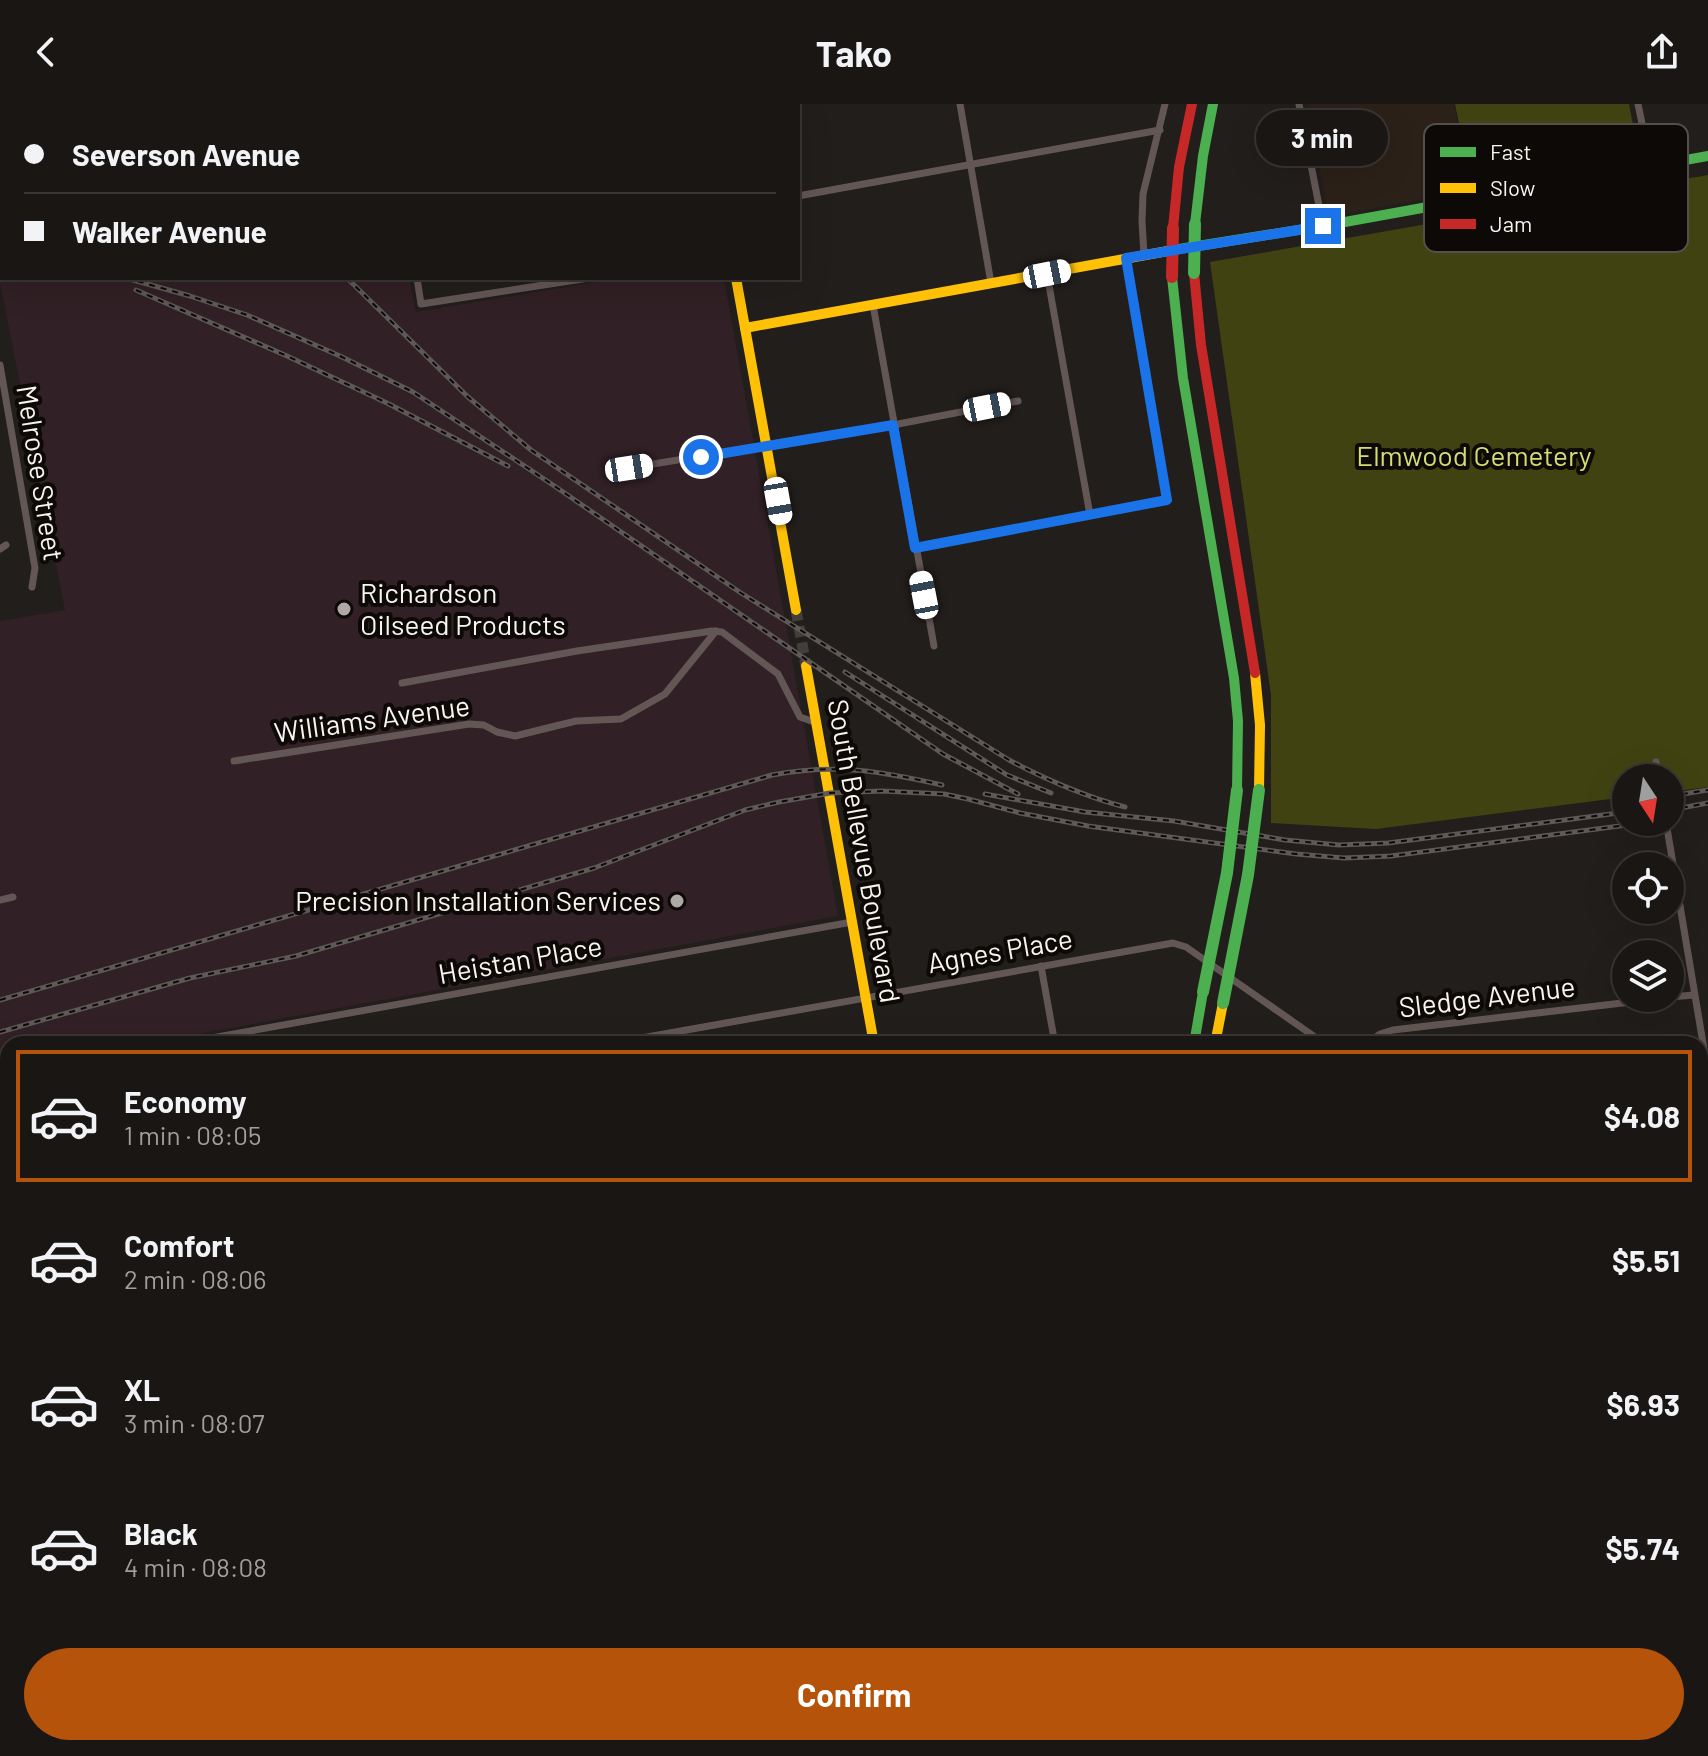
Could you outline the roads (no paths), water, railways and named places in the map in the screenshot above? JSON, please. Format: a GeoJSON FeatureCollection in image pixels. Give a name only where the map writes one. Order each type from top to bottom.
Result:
{"type":"FeatureCollection","features":[{"type":"Feature","properties":{"kind":"main road"},"geometry":{"type":"LineString","coordinates":[[1192,104],[1179,167],[1172,277],[1184,379],[1234,678],[1239,767],[1227,873],[1195,1036]]}},
{"type":"Feature","properties":{"kind":"main road"},"geometry":{"type":"LineString","coordinates":[[1213,104],[1195,224],[1194,273],[1201,345],[1255,675],[1260,725],[1259,790],[1248,875],[1217,1036]]}},
{"type":"Feature","properties":{"kind":"main road"},"geometry":{"type":"LineString","coordinates":[[1688,160],[1708,156]]}},
{"type":"Feature","properties":{"kind":"main road"},"geometry":{"type":"LineString","coordinates":[[745,328],[1126,258],[1424,208]]}},
{"type":"Feature","properties":{"kind":"main road"},"geometry":{"type":"LineString","coordinates":[[736,280],[796,610]]}},
{"type":"Feature","properties":{"kind":"main road","name":"South Bellevue Boulevard"},"geometry":{"type":"LineString","coordinates":[[806,666],[873,1036]]}},
{"type":"Feature","properties":{"kind":"street"},"geometry":{"type":"LineString","coordinates":[[960,104],[991,283]]}},
{"type":"Feature","properties":{"kind":"street"},"geometry":{"type":"LineString","coordinates":[[1144,255],[1143,194],[1165,104]]}},
{"type":"Feature","properties":{"kind":"street"},"geometry":{"type":"LineString","coordinates":[[1299,104],[1323,226]]}},
{"type":"Feature","properties":{"kind":"street"},"geometry":{"type":"LineString","coordinates":[[1638,104],[1642,124]]}},
{"type":"Feature","properties":{"kind":"street"},"geometry":{"type":"LineString","coordinates":[[800,196],[1160,130]]}},
{"type":"Feature","properties":{"kind":"street"},"geometry":{"type":"LineString","coordinates":[[915,548],[1167,500],[1126,258]]}},
{"type":"Feature","properties":{"kind":"street"},"geometry":{"type":"LineString","coordinates":[[1047,274],[1090,515]]}},
{"type":"Feature","properties":{"kind":"street"},"geometry":{"type":"LineString","coordinates":[[417,280],[421,304],[576,280]]}},
{"type":"Feature","properties":{"kind":"street"},"geometry":{"type":"LineString","coordinates":[[873,305],[934,646]]}},
{"type":"Feature","properties":{"kind":"street","name":"Melrose Street"},"geometry":{"type":"LineString","coordinates":[[0,365],[35,568],[32,587]]}},
{"type":"Feature","properties":{"kind":"street"},"geometry":{"type":"LineString","coordinates":[[610,471],[893,425],[1018,401]]}},
{"type":"Feature","properties":{"kind":"street"},"geometry":{"type":"LineString","coordinates":[[716,631],[722,632],[778,674],[800,717],[817,723]]}},
{"type":"Feature","properties":{"kind":"street","name":"Williams Avenue"},"geometry":{"type":"LineString","coordinates":[[402,683],[581,650],[716,631]]}},
{"type":"Feature","properties":{"kind":"street","name":"Williams Avenue"},"geometry":{"type":"LineString","coordinates":[[234,761],[469,724],[484,725],[515,736],[576,721],[621,719],[665,694],[716,631]]}},
{"type":"Feature","properties":{"kind":"street"},"geometry":{"type":"LineString","coordinates":[[1669,836],[1701,1036]]}},
{"type":"Feature","properties":{"kind":"street"},"geometry":{"type":"LineString","coordinates":[[0,900],[13,897]]}},
{"type":"Feature","properties":{"kind":"street","name":"Heistan Place"},"geometry":{"type":"LineString","coordinates":[[223,1036],[852,922]]}},
{"type":"Feature","properties":{"kind":"street","name":"Agnes Place"},"geometry":{"type":"LineString","coordinates":[[653,1036],[1173,943],[1186,947],[1314,1036]]}},
{"type":"Feature","properties":{"kind":"street"},"geometry":{"type":"LineString","coordinates":[[1041,966],[1054,1036]]}},
{"type":"Feature","properties":{"kind":"street","name":"Sledge Avenue"},"geometry":{"type":"LineString","coordinates":[[1684,996],[1694,995]]}},
{"type":"Feature","properties":{"kind":"street","name":"Sledge Avenue"},"geometry":{"type":"LineString","coordinates":[[1377,1036],[1393,1030],[1612,1005]]}},
{"type":"Feature","properties":{"kind":"tunnel"},"geometry":{"type":"LineString","coordinates":[[796,610],[806,666]]}},
{"type":"Feature","properties":{"kind":"railway"},"geometry":{"type":"LineString","coordinates":[[133,280],[247,315],[413,392],[943,754],[1018,794]]}},
{"type":"Feature","properties":{"kind":"railway"},"geometry":{"type":"LineString","coordinates":[[349,280],[468,397],[531,450],[741,593],[1009,760],[1066,787],[1125,807]]}},
{"type":"Feature","properties":{"kind":"railway"},"geometry":{"type":"LineString","coordinates":[[136,290],[387,403],[508,466]]}},
{"type":"Feature","properties":{"kind":"railway"},"geometry":{"type":"LineString","coordinates":[[845,672],[1007,775],[1051,793]]}},
{"type":"Feature","properties":{"kind":"railway"},"geometry":{"type":"LineString","coordinates":[[0,1000],[772,775],[795,771],[858,770],[942,785]]}},
{"type":"Feature","properties":{"kind":"railway"},"geometry":{"type":"LineString","coordinates":[[1684,794],[1708,790]]}},
{"type":"Feature","properties":{"kind":"railway"},"geometry":{"type":"LineString","coordinates":[[0,1032],[190,978],[296,956],[594,868],[745,810],[830,793],[882,791],[944,794],[1088,826],[1344,858],[1391,856],[1612,827]]}},
{"type":"Feature","properties":{"kind":"railway"},"geometry":{"type":"LineString","coordinates":[[985,794],[1085,812],[1174,821],[1285,840],[1339,845],[1388,843],[1612,814]]}},
{"type":"Feature","properties":{"kind":"railway"},"geometry":{"type":"LineString","coordinates":[[1684,807],[1708,803]]}},
{"type":"Feature","properties":{"kind":"place","name":"Richardson Oilseed Products"},"geometry":{"type":"Point","coordinates":[344,609]}},
{"type":"Feature","properties":{"kind":"place","name":"Precision Installation Services"},"geometry":{"type":"Point","coordinates":[677,901]}},
{"type":"Feature","properties":{"kind":"park label","name":"Elmwood Cemetery"},"geometry":{"type":"Point","coordinates":[1474,456]}}]}
